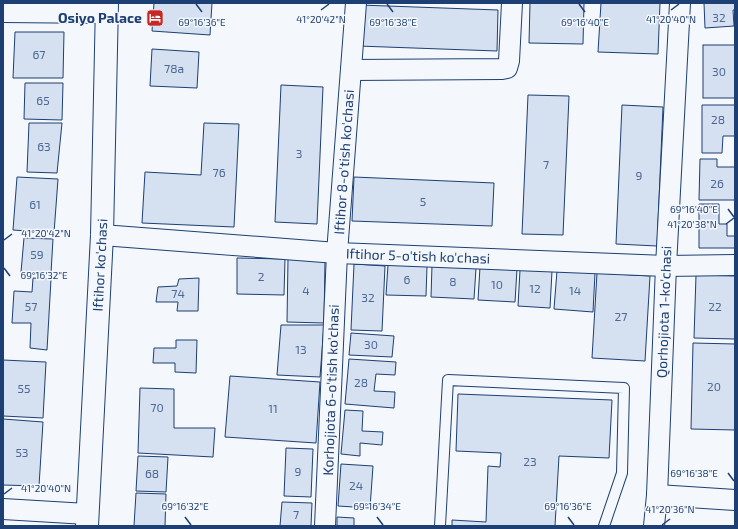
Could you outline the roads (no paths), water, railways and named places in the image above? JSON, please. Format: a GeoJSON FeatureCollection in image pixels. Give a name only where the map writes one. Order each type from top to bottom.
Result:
{"type":"FeatureCollection","features":[{"type":"Feature","properties":{"kind":"main road","name":"Iftihor ko'chasi"},"geometry":{"type":"LineString","coordinates":[[87,520],[102,235],[107,8]]}},
{"type":"Feature","properties":{"kind":"street","name":"Iftihor 8-o'tish ko'chasi"},"geometry":{"type":"LineString","coordinates":[[337,253],[356,3]]}},
{"type":"Feature","properties":{"kind":"street","name":"Iftihor 8-o'tish ko'chasi"},"geometry":{"type":"LineString","coordinates":[[351,70],[506,68],[509,61],[512,3]]}},
{"type":"Feature","properties":{"kind":"street","name":"Qorhojiota 1-ko'chasi"},"geometry":{"type":"LineString","coordinates":[[654,526],[657,495],[666,266],[680,3]]}},
{"type":"Feature","properties":{"kind":"street"},"geometry":{"type":"LineString","coordinates":[[3,12],[107,8]]}},
{"type":"Feature","properties":{"kind":"street","name":"Iftihor 5-o'tish ko'chasi"},"geometry":{"type":"LineString","coordinates":[[102,235],[337,253],[666,266],[735,265]]}},
{"type":"Feature","properties":{"kind":"street","name":"Korhojiota 6-o'tish ko'chasi"},"geometry":{"type":"LineString","coordinates":[[325,526],[337,253]]}},
{"type":"Feature","properties":{"kind":"street"},"geometry":{"type":"LineString","coordinates":[[657,495],[735,500]]}},
{"type":"Feature","properties":{"kind":"street"},"geometry":{"type":"LineString","coordinates":[[3,509],[87,520]]}},
{"type":"Feature","properties":{"kind":"lane"},"geometry":{"type":"LineString","coordinates":[[440,526],[448,380],[624,388],[622,473],[604,526]]}},
{"type":"Feature","properties":{"kind":"place","name":"Osiyo Palace"},"geometry":{"type":"Point","coordinates":[155,18]}}]}
